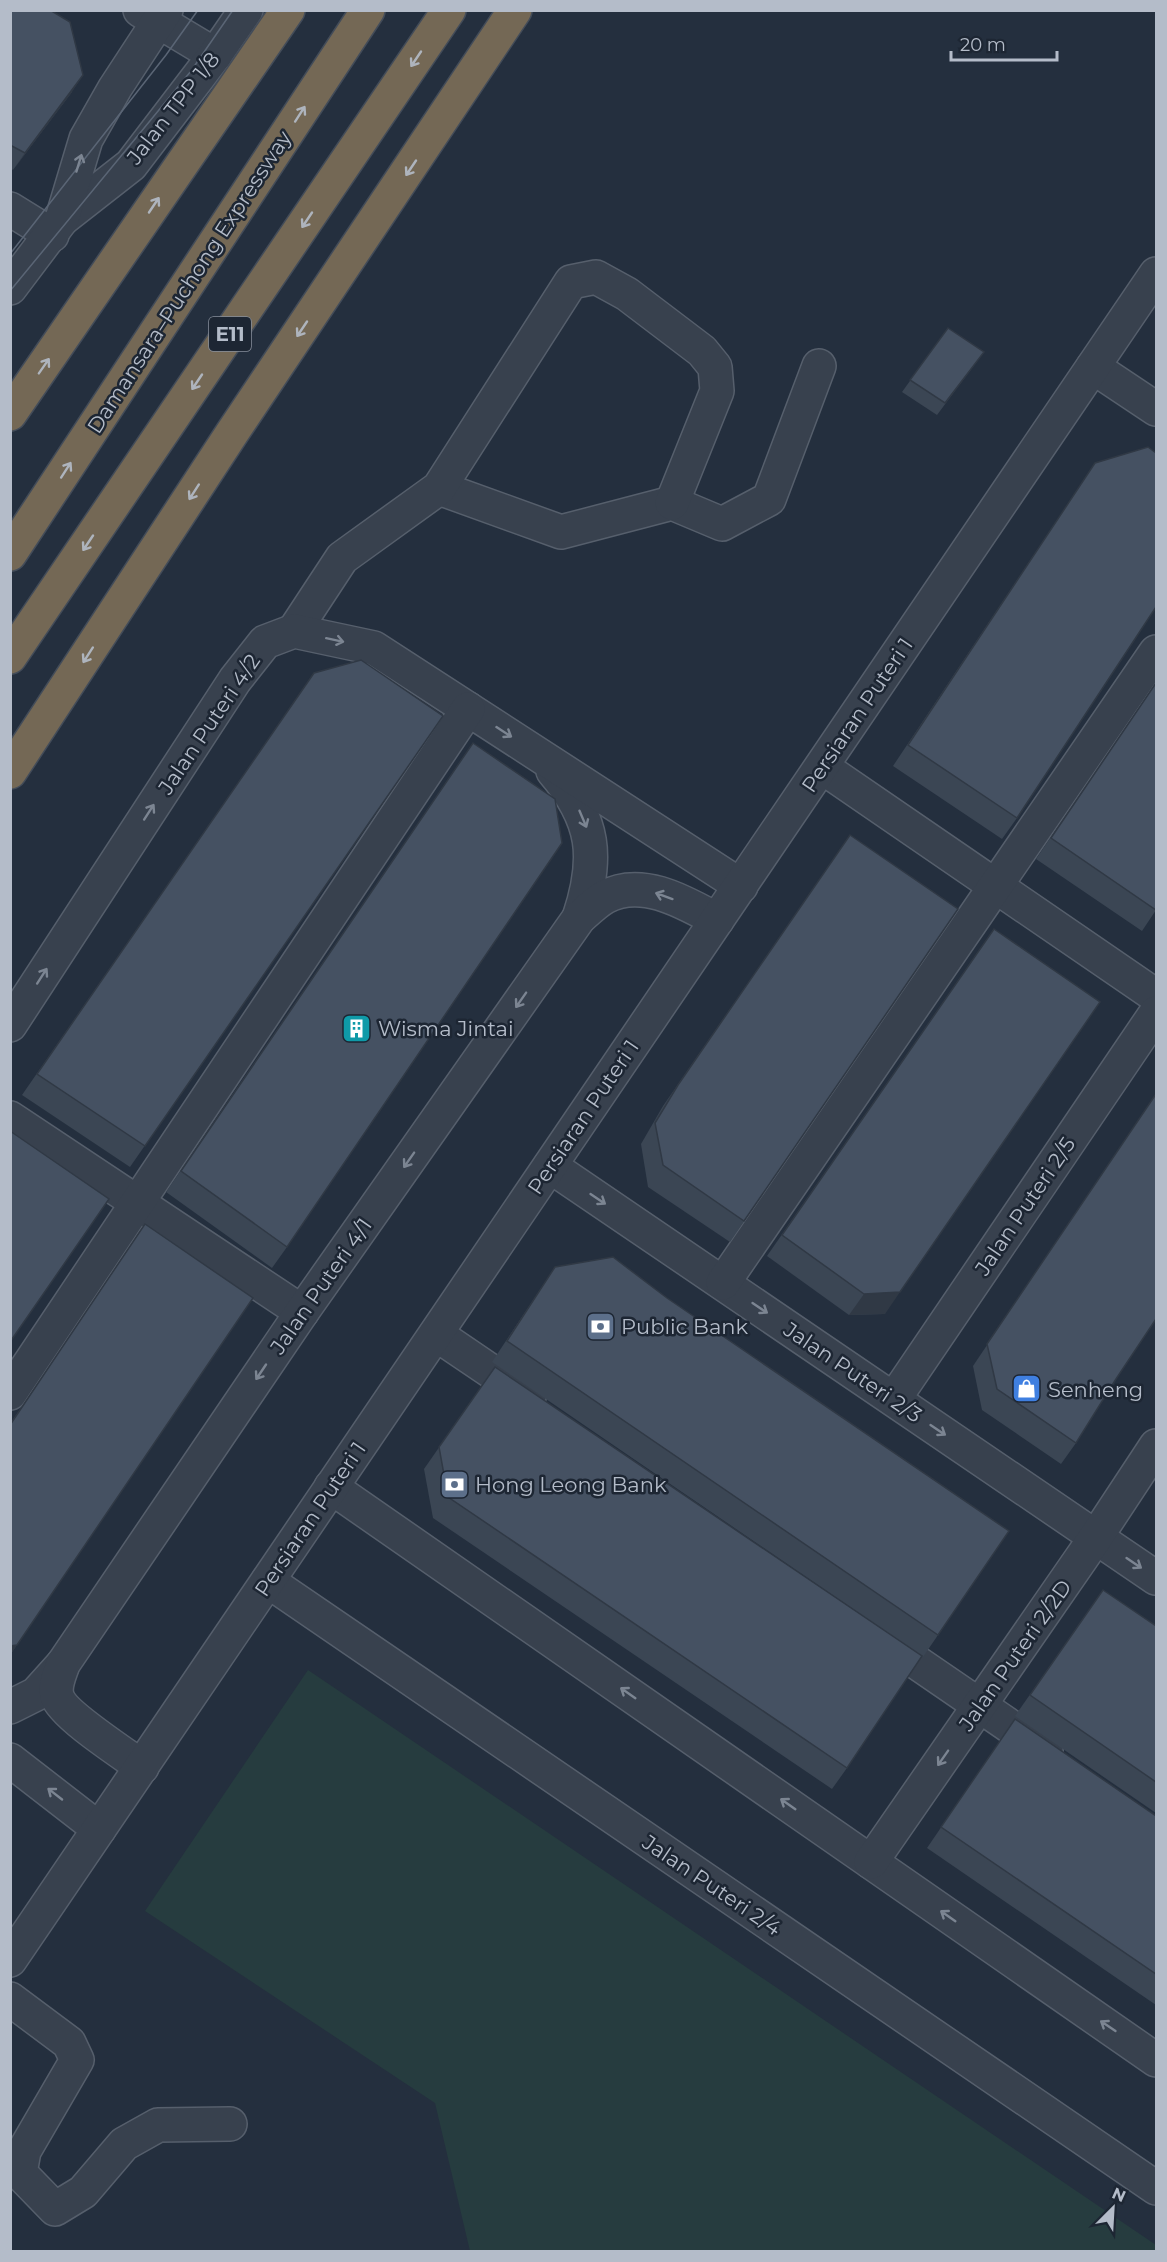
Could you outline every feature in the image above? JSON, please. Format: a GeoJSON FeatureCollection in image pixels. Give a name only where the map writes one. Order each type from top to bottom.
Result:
{"type":"FeatureCollection","features":[{"type":"Feature","properties":{"kind":"highway","name":"Damansara–Puchong Expressway"},"geometry":{"type":"LineString","coordinates":[[10,554],[368,10]]}},
{"type":"Feature","properties":{"kind":"highway","name":"E11"},"geometry":{"type":"LineString","coordinates":[[10,657],[449,10]]}},
{"type":"Feature","properties":{"kind":"highway"},"geometry":{"type":"LineString","coordinates":[[10,772],[232,433],[515,10]]}},
{"type":"Feature","properties":{"kind":"highway"},"geometry":{"type":"LineString","coordinates":[[14,406],[282,18]]}},
{"type":"Feature","properties":{"kind":"street","name":"Jalan TPP 1/8"},"geometry":{"type":"LineString","coordinates":[[10,288],[57,227],[131,165],[215,55],[246,10]]}},
{"type":"Feature","properties":{"kind":"street","name":"Jalan TPP 1/8"},"geometry":{"type":"LineString","coordinates":[[57,227],[86,139],[155,14]]}},
{"type":"Feature","properties":{"kind":"street"},"geometry":{"type":"LineString","coordinates":[[155,14],[215,55]]}},
{"type":"Feature","properties":{"kind":"street"},"geometry":{"type":"LineString","coordinates":[[10,209],[57,227]]}},
{"type":"Feature","properties":{"kind":"street","name":"Persiaran Puteri 1"},"geometry":{"type":"LineString","coordinates":[[10,1960],[1156,274]]}},
{"type":"Feature","properties":{"kind":"street"},"geometry":{"type":"LineString","coordinates":[[672,503],[717,391],[715,367],[702,351],[627,294],[596,277],[571,282],[440,488],[342,558],[294,631],[374,648],[741,886]]}},
{"type":"Feature","properties":{"kind":"street"},"geometry":{"type":"LineString","coordinates":[[440,488],[561,532],[672,503],[722,524],[769,499],[819,366]]}},
{"type":"Feature","properties":{"kind":"street"},"geometry":{"type":"LineString","coordinates":[[1094,367],[1156,409]]}},
{"type":"Feature","properties":{"kind":"street","name":"Jalan Puteri 4/2"},"geometry":{"type":"LineString","coordinates":[[10,1025],[236,680],[265,642],[294,631]]}},
{"type":"Feature","properties":{"kind":"street"},"geometry":{"type":"LineString","coordinates":[[723,1283],[1156,652]]}},
{"type":"Feature","properties":{"kind":"street"},"geometry":{"type":"LineString","coordinates":[[10,1393],[468,709]]}},
{"type":"Feature","properties":{"kind":"street"},"geometry":{"type":"LineString","coordinates":[[538,754],[566,786],[589,833],[591,856],[589,888],[579,918]]}},
{"type":"Feature","properties":{"kind":"street"},"geometry":{"type":"LineString","coordinates":[[822,767],[1156,996]]}},
{"type":"Feature","properties":{"kind":"street","name":"Jalan Puteri 4/1"},"geometry":{"type":"LineString","coordinates":[[142,1767],[65,1710],[57,1696],[57,1682],[63,1664],[302,1312],[579,918],[605,897],[630,890],[648,890],[691,906],[717,920]]}},
{"type":"Feature","properties":{"kind":"street","name":"Jalan Puteri 2/5"},"geometry":{"type":"LineString","coordinates":[[894,1399],[1156,1013]]}},
{"type":"Feature","properties":{"kind":"street"},"geometry":{"type":"LineString","coordinates":[[10,1118],[302,1312]]}},
{"type":"Feature","properties":{"kind":"street","name":"Jalan Puteri 2/3"},"geometry":{"type":"LineString","coordinates":[[550,1166],[1156,1578]]}},
{"type":"Feature","properties":{"kind":"street"},"geometry":{"type":"LineString","coordinates":[[436,1334],[555,1415]]}},
{"type":"Feature","properties":{"kind":"street","name":"Jalan Puteri 2/2D"},"geometry":{"type":"LineString","coordinates":[[871,1862],[1096,1537],[1156,1446]]}},
{"type":"Feature","properties":{"kind":"street"},"geometry":{"type":"LineString","coordinates":[[331,1487],[1156,2060]]}},
{"type":"Feature","properties":{"kind":"street","name":"Jalan Puteri 2/4"},"geometry":{"type":"LineString","coordinates":[[268,1581],[1156,2188]]}},
{"type":"Feature","properties":{"kind":"street"},"geometry":{"type":"LineString","coordinates":[[861,1624],[1068,1766]]}},
{"type":"Feature","properties":{"kind":"street"},"geometry":{"type":"LineString","coordinates":[[10,1707],[36,1694],[63,1664]]}},
{"type":"Feature","properties":{"kind":"street"},"geometry":{"type":"LineString","coordinates":[[10,1760],[99,1829]]}},
{"type":"Feature","properties":{"kind":"street"},"geometry":{"type":"LineString","coordinates":[[10,1999],[69,2043],[77,2060],[24,2151],[20,2174],[55,2209],[83,2192],[124,2144],[158,2125],[230,2124]]}},
{"type":"Feature","properties":{"kind":"green space"},"geometry":{"type":"Polygon","coordinates":[[[308,1670],[1156,2245],[1156,2251],[470,2251],[435,2103],[145,1911],[308,1670]]]}},
{"type":"Feature","properties":{"kind":"building"},"geometry":{"type":"Polygon","coordinates":[[[10,10],[50,10],[70,22],[83,75],[25,153],[10,145],[10,10]]]}},
{"type":"Feature","properties":{"kind":"building"},"geometry":{"type":"Polygon","coordinates":[[[948,328],[984,352],[945,403],[910,380],[948,328]]]}},
{"type":"Feature","properties":{"kind":"building"},"geometry":{"type":"Polygon","coordinates":[[[1148,447],[1156,453],[1156,607],[1017,818],[908,745],[1095,463],[1148,447]]]}},
{"type":"Feature","properties":{"kind":"building"},"geometry":{"type":"Polygon","coordinates":[[[361,660],[443,716],[145,1146],[37,1074],[314,673],[361,660]]]}},
{"type":"Feature","properties":{"kind":"building"},"geometry":{"type":"Polygon","coordinates":[[[1156,683],[1156,910],[1051,838],[1156,683]]]}},
{"type":"Feature","properties":{"kind":"building","name":"Wisma Jintai"},"geometry":{"type":"Polygon","coordinates":[[[473,743],[555,799],[562,843],[287,1247],[181,1171],[473,743]]]}},
{"type":"Feature","properties":{"kind":"building"},"geometry":{"type":"Polygon","coordinates":[[[850,835],[958,909],[744,1221],[663,1165],[655,1123],[678,1085],[850,835]]]}},
{"type":"Feature","properties":{"kind":"building"},"geometry":{"type":"Polygon","coordinates":[[[994,929],[1100,1002],[900,1292],[864,1294],[782,1235],[994,929]]]}},
{"type":"Feature","properties":{"kind":"building"},"geometry":{"type":"Polygon","coordinates":[[[1156,1094],[1156,1319],[1076,1443],[997,1389],[987,1344],[1156,1094]]]}},
{"type":"Feature","properties":{"kind":"building"},"geometry":{"type":"Polygon","coordinates":[[[10,1131],[109,1199],[10,1342],[10,1131]]]}},
{"type":"Feature","properties":{"kind":"building"},"geometry":{"type":"Polygon","coordinates":[[[145,1224],[253,1298],[17,1645],[10,1646],[10,1425],[145,1224]]]}},
{"type":"Feature","properties":{"kind":"building"},"geometry":{"type":"Polygon","coordinates":[[[613,1257],[667,1298],[1009,1531],[938,1635],[507,1341],[555,1267],[613,1257]]]}},
{"type":"Feature","properties":{"kind":"building"},"geometry":{"type":"Polygon","coordinates":[[[495,1367],[922,1656],[847,1768],[448,1497],[439,1447],[495,1367]]]}},
{"type":"Feature","properties":{"kind":"building"},"geometry":{"type":"Polygon","coordinates":[[[1103,1590],[1156,1626],[1156,1782],[1030,1695],[1103,1590]]]}},
{"type":"Feature","properties":{"kind":"building"},"geometry":{"type":"Polygon","coordinates":[[[1015,1719],[1156,1816],[1156,1974],[941,1827],[1015,1719]]]}},
{"type":"Feature","properties":{"kind":"tram line"},"geometry":{"type":"LineString","coordinates":[[10,254],[166,55],[198,10]]}},
{"type":"Feature","properties":{"kind":"tram line"},"geometry":{"type":"LineString","coordinates":[[10,291],[191,71],[233,10]]}},
{"type":"Feature","properties":{"kind":"place","name":"Wisma Jintai"},"geometry":{"type":"Point","coordinates":[357,1028]}},
{"type":"Feature","properties":{"kind":"place","name":"Public Bank"},"geometry":{"type":"Point","coordinates":[600,1326]}},
{"type":"Feature","properties":{"kind":"place","name":"Senheng"},"geometry":{"type":"Point","coordinates":[1027,1389]}},
{"type":"Feature","properties":{"kind":"place","name":"Hong Leong Bank"},"geometry":{"type":"Point","coordinates":[454,1484]}}]}
